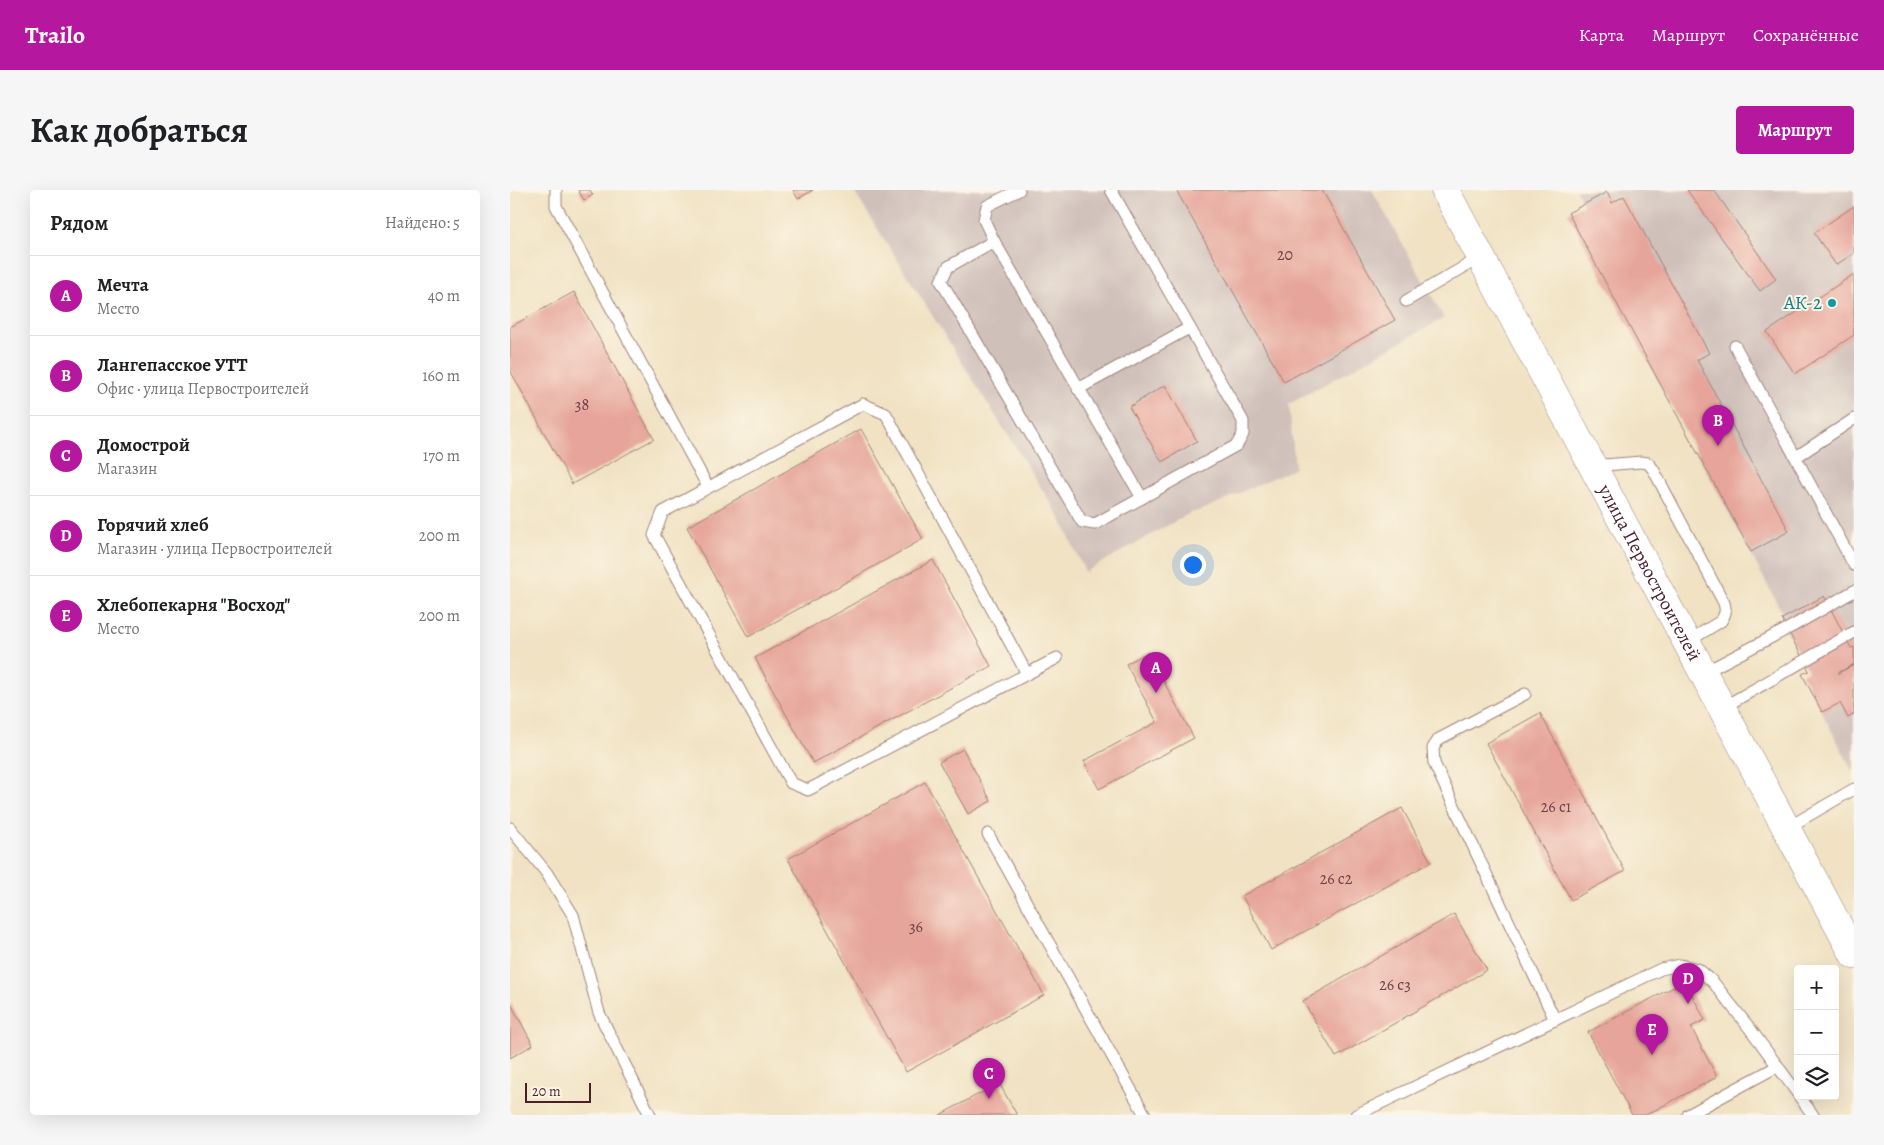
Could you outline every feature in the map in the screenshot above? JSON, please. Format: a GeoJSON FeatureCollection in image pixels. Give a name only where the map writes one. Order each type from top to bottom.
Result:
{"type":"FeatureCollection","features":[{"type":"Feature","properties":{"kind":"street","name":"улица Первостроителей"},"geometry":{"type":"LineString","coordinates":[[1445,190],[1854,955]]}},
{"type":"Feature","properties":{"kind":"lane"},"geometry":{"type":"LineString","coordinates":[[556,190],[556,206],[708,487]]}},
{"type":"Feature","properties":{"kind":"lane"},"geometry":{"type":"LineString","coordinates":[[1019,190],[987,206],[984,220],[1078,389],[1142,498]]}},
{"type":"Feature","properties":{"kind":"lane"},"geometry":{"type":"LineString","coordinates":[[994,241],[948,267],[941,281],[1082,522],[1095,524],[1237,445],[1243,434],[1243,421],[1111,190]]}},
{"type":"Feature","properties":{"kind":"lane"},"geometry":{"type":"LineString","coordinates":[[1406,300],[1481,257]]}},
{"type":"Feature","properties":{"kind":"lane"},"geometry":{"type":"LineString","coordinates":[[1078,389],[1189,328]]}},
{"type":"Feature","properties":{"kind":"lane"},"geometry":{"type":"LineString","coordinates":[[1735,346],[1854,565]]}},
{"type":"Feature","properties":{"kind":"lane"},"geometry":{"type":"LineString","coordinates":[[1026,674],[886,414],[863,404],[663,512],[654,535],[791,783],[808,790],[1057,658]]}},
{"type":"Feature","properties":{"kind":"lane"},"geometry":{"type":"LineString","coordinates":[[1796,457],[1854,419]]}},
{"type":"Feature","properties":{"kind":"lane"},"geometry":{"type":"LineString","coordinates":[[1592,466],[1641,462],[1653,468],[1726,610],[1725,616],[1721,620],[1687,642]]}},
{"type":"Feature","properties":{"kind":"lane"},"geometry":{"type":"LineString","coordinates":[[1703,673],[1791,628],[1854,591]]}},
{"type":"Feature","properties":{"kind":"lane"},"geometry":{"type":"LineString","coordinates":[[1722,708],[1854,632]]}},
{"type":"Feature","properties":{"kind":"lane"},"geometry":{"type":"LineString","coordinates":[[1525,694],[1439,739],[1433,748],[1434,763],[1555,1020]]}},
{"type":"Feature","properties":{"kind":"lane"},"geometry":{"type":"LineString","coordinates":[[1786,828],[1854,789]]}},
{"type":"Feature","properties":{"kind":"lane"},"geometry":{"type":"LineString","coordinates":[[510,828],[546,872],[573,915],[599,1013],[650,1115]]}},
{"type":"Feature","properties":{"kind":"lane"},"geometry":{"type":"LineString","coordinates":[[988,834],[1145,1115]]}},
{"type":"Feature","properties":{"kind":"lane"},"geometry":{"type":"LineString","coordinates":[[1356,1115],[1661,969],[1680,965],[1698,969],[1713,982],[1794,1089]]}},
{"type":"Feature","properties":{"kind":"lane"},"geometry":{"type":"LineString","coordinates":[[1688,1115],[1778,1066]]}},
{"type":"Feature","properties":{"kind":"lane"},"geometry":{"type":"LineString","coordinates":[[1802,1100],[1812,1115]]}},
{"type":"Feature","properties":{"kind":"shaded area"},"geometry":{"type":"Polygon","coordinates":[[[853,190],[1372,190],[1444,318],[1289,404],[1295,468],[1202,510],[1190,513],[1085,572],[1062,521],[853,190]]]}},
{"type":"Feature","properties":{"kind":"shaded area"},"geometry":{"type":"Polygon","coordinates":[[[1576,190],[1854,190],[1854,769],[1852,770],[1802,674],[1808,671],[1780,619],[1784,616],[1568,213],[1584,204],[1576,190]]]}},
{"type":"Feature","properties":{"kind":"building"},"geometry":{"type":"Polygon","coordinates":[[[578,190],[590,190],[593,195],[584,200],[578,190]]]}},
{"type":"Feature","properties":{"kind":"building"},"geometry":{"type":"Polygon","coordinates":[[[793,190],[813,190],[798,199],[793,190]]]}},
{"type":"Feature","properties":{"kind":"building"},"geometry":{"type":"Polygon","coordinates":[[[1176,190],[1322,190],[1395,320],[1284,382],[1176,190]]]}},
{"type":"Feature","properties":{"kind":"building"},"geometry":{"type":"Polygon","coordinates":[[[1687,190],[1714,190],[1776,279],[1760,291],[1687,190]]]}},
{"type":"Feature","properties":{"kind":"building"},"geometry":{"type":"Polygon","coordinates":[[[1607,192],[1612,203],[1624,196],[1709,353],[1697,360],[1789,531],[1751,552],[1568,213],[1607,192]]]}},
{"type":"Feature","properties":{"kind":"building"},"geometry":{"type":"Polygon","coordinates":[[[1854,206],[1854,253],[1836,265],[1814,233],[1854,206]]]}},
{"type":"Feature","properties":{"kind":"building","name":"АК-2"},"geometry":{"type":"Polygon","coordinates":[[[1854,274],[1854,335],[1795,374],[1767,332],[1854,274]]]}},
{"type":"Feature","properties":{"kind":"building"},"geometry":{"type":"Polygon","coordinates":[[[574,292],[654,439],[572,484],[510,370],[510,327],[574,292]]]}},
{"type":"Feature","properties":{"kind":"building"},"geometry":{"type":"Polygon","coordinates":[[[1165,385],[1197,441],[1162,462],[1129,407],[1165,385]]]}},
{"type":"Feature","properties":{"kind":"building"},"geometry":{"type":"Polygon","coordinates":[[[861,429],[923,539],[748,637],[687,527],[861,429]]]}},
{"type":"Feature","properties":{"kind":"building"},"geometry":{"type":"Polygon","coordinates":[[[933,560],[991,666],[813,763],[755,658],[933,560]]]}},
{"type":"Feature","properties":{"kind":"building"},"geometry":{"type":"Polygon","coordinates":[[[1824,596],[1851,648],[1854,647],[1854,664],[1838,673],[1854,665],[1854,714],[1848,718],[1840,703],[1822,712],[1802,674],[1809,671],[1782,619],[1824,596]]]}},
{"type":"Feature","properties":{"kind":"building"},"geometry":{"type":"Polygon","coordinates":[[[1148,652],[1194,738],[1099,789],[1084,761],[1157,722],[1126,664],[1148,652]]]}},
{"type":"Feature","properties":{"kind":"building"},"geometry":{"type":"Polygon","coordinates":[[[1540,713],[1625,871],[1571,900],[1486,743],[1540,713]]]}},
{"type":"Feature","properties":{"kind":"building"},"geometry":{"type":"Polygon","coordinates":[[[963,749],[991,801],[968,814],[939,762],[963,749]]]}},
{"type":"Feature","properties":{"kind":"building"},"geometry":{"type":"Polygon","coordinates":[[[925,782],[1044,995],[906,1072],[788,859],[925,782]]]}},
{"type":"Feature","properties":{"kind":"building"},"geometry":{"type":"Polygon","coordinates":[[[1402,808],[1431,862],[1271,950],[1242,896],[1402,808]]]}},
{"type":"Feature","properties":{"kind":"building"},"geometry":{"type":"Polygon","coordinates":[[[1454,914],[1487,970],[1336,1057],[1303,1001],[1454,914]]]}},
{"type":"Feature","properties":{"kind":"building"},"geometry":{"type":"Polygon","coordinates":[[[1685,981],[1705,1020],[1691,1027],[1717,1077],[1646,1115],[1632,1115],[1588,1032],[1685,981]]]}},
{"type":"Feature","properties":{"kind":"building"},"geometry":{"type":"Polygon","coordinates":[[[510,1002],[533,1045],[510,1058],[510,1002]]]}},
{"type":"Feature","properties":{"kind":"building"},"geometry":{"type":"Polygon","coordinates":[[[999,1083],[1017,1115],[940,1115],[999,1083]]]}},
{"type":"Feature","properties":{"kind":"place","name":"АК-2"},"geometry":{"type":"Point","coordinates":[1832,303]}},
{"type":"Feature","properties":{"kind":"place","name":"Лангепасское УТТ"},"geometry":{"type":"Point","coordinates":[1718,446]}},
{"type":"Feature","properties":{"kind":"place","name":"Мечта"},"geometry":{"type":"Point","coordinates":[1156,693]}},
{"type":"Feature","properties":{"kind":"place","name":"Горячий хлеб"},"geometry":{"type":"Point","coordinates":[1688,1004]}},
{"type":"Feature","properties":{"kind":"place","name":"Хлебопекарня \"Восход\""},"geometry":{"type":"Point","coordinates":[1652,1055]}},
{"type":"Feature","properties":{"kind":"place","name":"Домострой"},"geometry":{"type":"Point","coordinates":[989,1099]}}]}
